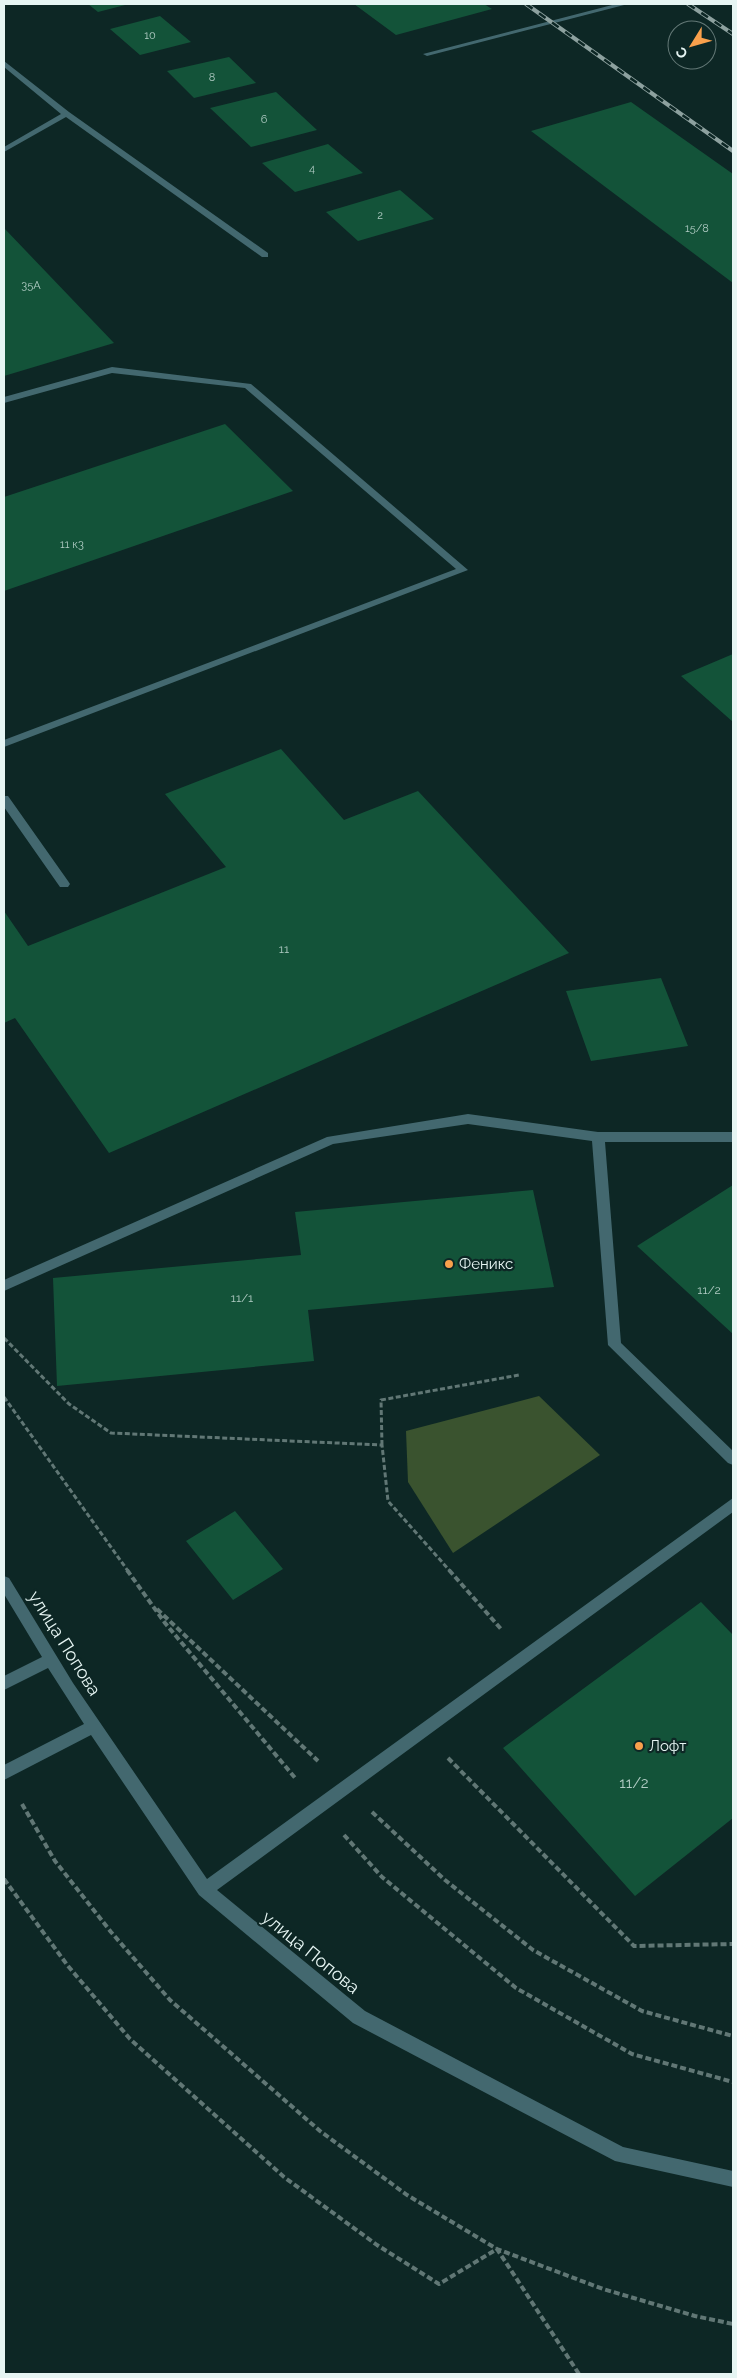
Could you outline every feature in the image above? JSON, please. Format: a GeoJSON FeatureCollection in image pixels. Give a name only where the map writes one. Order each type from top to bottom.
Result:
{"type":"FeatureCollection","features":[{"type":"Feature","properties":{"kind":"street"},"geometry":{"type":"LineString","coordinates":[[427,54],[624,4]]}},
{"type":"Feature","properties":{"kind":"street"},"geometry":{"type":"LineString","coordinates":[[4,64],[66,114],[265,255]]}},
{"type":"Feature","properties":{"kind":"street"},"geometry":{"type":"LineString","coordinates":[[4,150],[66,114]]}},
{"type":"Feature","properties":{"kind":"street"},"geometry":{"type":"LineString","coordinates":[[4,400],[112,370],[248,386],[464,570],[4,744]]}},
{"type":"Feature","properties":{"kind":"street"},"geometry":{"type":"LineString","coordinates":[[4,799],[64,884]]}},
{"type":"Feature","properties":{"kind":"street"},"geometry":{"type":"LineString","coordinates":[[4,1286],[331,1140],[468,1119],[598,1137],[733,1137]]}},
{"type":"Feature","properties":{"kind":"street"},"geometry":{"type":"LineString","coordinates":[[598,1137],[615,1345],[733,1459]]}},
{"type":"Feature","properties":{"kind":"street"},"geometry":{"type":"LineString","coordinates":[[205,1890],[733,1504]]}},
{"type":"Feature","properties":{"kind":"street","name":"улица Попова"},"geometry":{"type":"LineString","coordinates":[[4,1582],[94,1726],[205,1890],[359,2017],[621,2155],[733,2179]]}},
{"type":"Feature","properties":{"kind":"street"},"geometry":{"type":"LineString","coordinates":[[4,1683],[51,1660]]}},
{"type":"Feature","properties":{"kind":"street"},"geometry":{"type":"LineString","coordinates":[[4,1773],[94,1726]]}},
{"type":"Feature","properties":{"kind":"path"},"geometry":{"type":"LineString","coordinates":[[4,1338],[69,1404],[111,1433],[382,1445]]}},
{"type":"Feature","properties":{"kind":"path"},"geometry":{"type":"LineString","coordinates":[[519,1375],[381,1400],[382,1445],[388,1501],[525,1656]]}},
{"type":"Feature","properties":{"kind":"path"},"geometry":{"type":"LineString","coordinates":[[151,1604],[438,1874],[533,1950],[642,2011],[733,2036]]}},
{"type":"Feature","properties":{"kind":"path"},"geometry":{"type":"LineString","coordinates":[[422,1732],[634,1946],[733,1944]]}},
{"type":"Feature","properties":{"kind":"path"},"geometry":{"type":"LineString","coordinates":[[4,1773],[55,1861],[111,1932],[170,2000],[320,2131],[407,2195],[497,2249],[603,2290],[695,2316],[733,2324]]}},
{"type":"Feature","properties":{"kind":"path"},"geometry":{"type":"LineString","coordinates":[[4,1879],[68,1966],[130,2039],[284,2177],[377,2246],[439,2284],[497,2249]]}},
{"type":"Feature","properties":{"kind":"path"},"geometry":{"type":"LineString","coordinates":[[497,2249],[579,2374]]}},
{"type":"Feature","properties":{"kind":"green space"},"geometry":{"type":"Polygon","coordinates":[[[539,1396],[600,1455],[453,1553],[408,1482],[406,1431],[539,1396]]]}},
{"type":"Feature","properties":{"kind":"building"},"geometry":{"type":"Polygon","coordinates":[[[88,4],[129,4],[98,12],[88,4]]]}},
{"type":"Feature","properties":{"kind":"building"},"geometry":{"type":"Polygon","coordinates":[[[354,4],[484,4],[492,9],[396,35],[354,4]]]}},
{"type":"Feature","properties":{"kind":"building"},"geometry":{"type":"Polygon","coordinates":[[[160,16],[191,42],[140,55],[110,29],[160,16]]]}},
{"type":"Feature","properties":{"kind":"building"},"geometry":{"type":"Polygon","coordinates":[[[229,57],[256,83],[194,98],[167,71],[229,57]]]}},
{"type":"Feature","properties":{"kind":"building"},"geometry":{"type":"Polygon","coordinates":[[[276,92],[317,130],[251,147],[210,108],[276,92]]]}},
{"type":"Feature","properties":{"kind":"building"},"geometry":{"type":"Polygon","coordinates":[[[631,102],[733,174],[733,283],[531,131],[631,102]]]}},
{"type":"Feature","properties":{"kind":"building"},"geometry":{"type":"Polygon","coordinates":[[[328,144],[363,173],[295,192],[262,163],[328,144]]]}},
{"type":"Feature","properties":{"kind":"building"},"geometry":{"type":"Polygon","coordinates":[[[400,190],[434,219],[358,241],[326,212],[400,190]]]}},
{"type":"Feature","properties":{"kind":"building"},"geometry":{"type":"Polygon","coordinates":[[[4,228],[114,343],[4,376],[4,228]]]}},
{"type":"Feature","properties":{"kind":"building"},"geometry":{"type":"Polygon","coordinates":[[[225,424],[293,491],[4,591],[4,497],[225,424]]]}},
{"type":"Feature","properties":{"kind":"building"},"geometry":{"type":"Polygon","coordinates":[[[733,654],[733,722],[681,676],[733,654]]]}},
{"type":"Feature","properties":{"kind":"building"},"geometry":{"type":"Polygon","coordinates":[[[281,749],[344,820],[418,791],[569,953],[109,1153],[15,1018],[4,1023],[4,911],[28,946],[226,867],[165,794],[281,749]]]}},
{"type":"Feature","properties":{"kind":"building"},"geometry":{"type":"Polygon","coordinates":[[[661,978],[688,1046],[591,1061],[566,991],[661,978]]]}},
{"type":"Feature","properties":{"kind":"building"},"geometry":{"type":"Polygon","coordinates":[[[733,1185],[733,1334],[637,1246],[733,1185]]]}},
{"type":"Feature","properties":{"kind":"building"},"geometry":{"type":"Polygon","coordinates":[[[533,1190],[554,1287],[308,1310],[314,1361],[57,1386],[53,1278],[301,1255],[295,1212],[533,1190]]]}},
{"type":"Feature","properties":{"kind":"building"},"geometry":{"type":"Polygon","coordinates":[[[235,1511],[283,1569],[233,1600],[186,1541],[235,1511]]]}},
{"type":"Feature","properties":{"kind":"building"},"geometry":{"type":"Polygon","coordinates":[[[701,1602],[733,1635],[733,1818],[635,1896],[503,1748],[701,1602]]]}},
{"type":"Feature","properties":{"kind":"railway"},"geometry":{"type":"LineString","coordinates":[[526,4],[733,151]]}},
{"type":"Feature","properties":{"kind":"railway"},"geometry":{"type":"LineString","coordinates":[[688,4],[733,34]]}},
{"type":"Feature","properties":{"kind":"place","name":"Феникс"},"geometry":{"type":"Point","coordinates":[449,1264]}},
{"type":"Feature","properties":{"kind":"place","name":"Лофт"},"geometry":{"type":"Point","coordinates":[639,1746]}}]}
